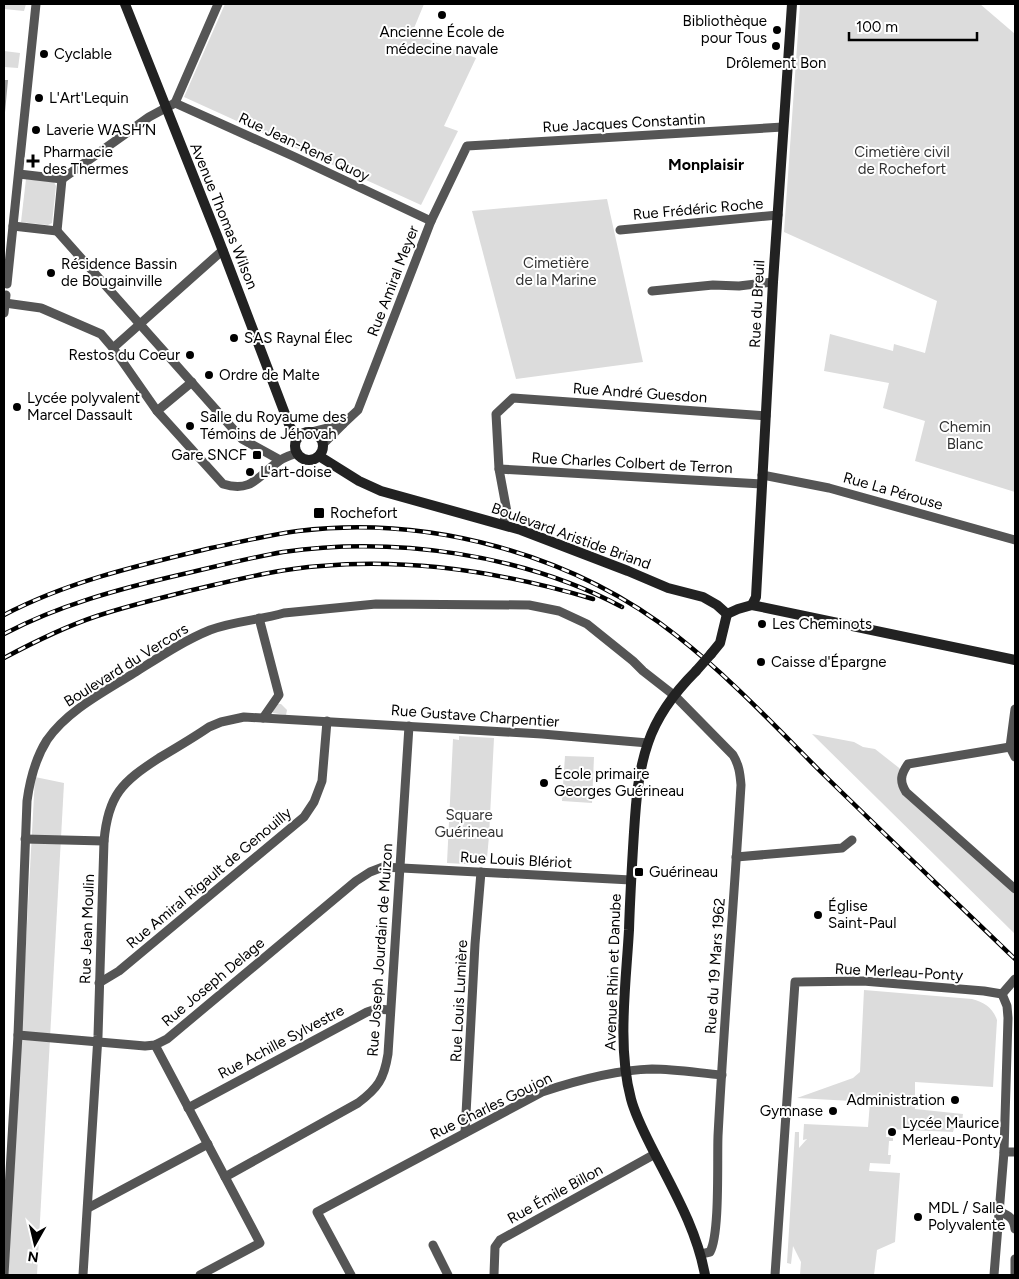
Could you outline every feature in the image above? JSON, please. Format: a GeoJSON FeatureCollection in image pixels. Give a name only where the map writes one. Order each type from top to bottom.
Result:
{"type":"FeatureCollection","features":[{"type":"Feature","properties":{"kind":"street"},"geometry":{"type":"LineString","coordinates":[[7,284],[36,4]]}},
{"type":"Feature","properties":{"kind":"street","name":"Avenue Thomas Wilson"},"geometry":{"type":"LineString","coordinates":[[125,4],[288,420],[298,437]]}},
{"type":"Feature","properties":{"kind":"street"},"geometry":{"type":"LineString","coordinates":[[19,174],[62,179],[149,117],[175,103],[218,4]]}},
{"type":"Feature","properties":{"kind":"street","name":"Rue du Breuil"},"geometry":{"type":"LineString","coordinates":[[752,605],[756,597],[773,282],[792,4]]}},
{"type":"Feature","properties":{"kind":"street","name":"Rue Jean-René Quoy"},"geometry":{"type":"LineString","coordinates":[[175,103],[431,221]]}},
{"type":"Feature","properties":{"kind":"street","name":"Rue Jacques Constantin"},"geometry":{"type":"LineString","coordinates":[[467,146],[783,127]]}},
{"type":"Feature","properties":{"kind":"street","name":"Rue Amiral Meyer"},"geometry":{"type":"LineString","coordinates":[[323,444],[358,410],[431,221],[467,146]]}},
{"type":"Feature","properties":{"kind":"street"},"geometry":{"type":"LineString","coordinates":[[57,231],[62,179]]}},
{"type":"Feature","properties":{"kind":"street","name":"Rue Frédéric Roche"},"geometry":{"type":"LineString","coordinates":[[620,230],[778,215]]}},
{"type":"Feature","properties":{"kind":"street"},"geometry":{"type":"LineString","coordinates":[[13,226],[57,231],[242,439],[280,460]]}},
{"type":"Feature","properties":{"kind":"street"},"geometry":{"type":"LineString","coordinates":[[113,348],[222,250]]}},
{"type":"Feature","properties":{"kind":"street"},"geometry":{"type":"LineString","coordinates":[[652,291],[773,282]]}},
{"type":"Feature","properties":{"kind":"street"},"geometry":{"type":"LineString","coordinates":[[5,304],[41,308],[101,334],[157,411],[223,484],[232,486],[250,485],[280,460],[297,453]]}},
{"type":"Feature","properties":{"kind":"street"},"geometry":{"type":"LineString","coordinates":[[157,411],[192,382]]}},
{"type":"Feature","properties":{"kind":"street","name":"Rue André Guesdon"},"geometry":{"type":"LineString","coordinates":[[499,469],[496,414],[513,398],[766,416]]}},
{"type":"Feature","properties":{"kind":"street"},"geometry":{"type":"LineString","coordinates":[[311,432],[319,436],[323,444],[319,456],[308,460],[297,453],[295,445],[298,437],[306,432],[343,424]]}},
{"type":"Feature","properties":{"kind":"street","name":"Boulevard Aristide Briand"},"geometry":{"type":"LineString","coordinates":[[319,456],[359,481],[382,491],[503,524],[668,588],[703,597],[717,605],[727,614]]}},
{"type":"Feature","properties":{"kind":"street"},"geometry":{"type":"LineString","coordinates":[[499,469],[507,512],[503,524]]}},
{"type":"Feature","properties":{"kind":"street","name":"Rue Charles Colbert de Terron"},"geometry":{"type":"LineString","coordinates":[[499,469],[762,480]]}},
{"type":"Feature","properties":{"kind":"street","name":"Rue La Pérouse"},"geometry":{"type":"LineString","coordinates":[[762,480],[829,488],[1015,540]]}},
{"type":"Feature","properties":{"kind":"street","name":"Boulevard du Vercors"},"geometry":{"type":"LineString","coordinates":[[4,1275],[18,1035],[26,801],[33,769],[48,740],[68,718],[90,701],[191,639],[210,630],[231,623],[284,613],[376,604],[529,605],[560,611],[587,624],[634,661],[643,672],[675,696]]}},
{"type":"Feature","properties":{"kind":"street"},"geometry":{"type":"LineString","coordinates":[[727,614],[738,608],[752,605],[1015,660]]}},
{"type":"Feature","properties":{"kind":"street","name":"Avenue Rhin et Danube"},"geometry":{"type":"LineString","coordinates":[[705,1275],[701,1254],[688,1218],[636,1118],[630,1097],[624,1042],[631,880],[638,784],[648,743],[655,725],[683,684],[716,648],[723,635],[727,614]]}},
{"type":"Feature","properties":{"kind":"street"},"geometry":{"type":"LineString","coordinates":[[259,618],[279,695],[262,718]]}},
{"type":"Feature","properties":{"kind":"street","name":"Rue du 19 Mars 1962"},"geometry":{"type":"LineString","coordinates":[[675,696],[733,755],[738,762],[740,773],[714,1246],[710,1252],[701,1254]]}},
{"type":"Feature","properties":{"kind":"street"},"geometry":{"type":"LineString","coordinates":[[1015,709],[1010,747],[1015,757]]}},
{"type":"Feature","properties":{"kind":"street","name":"Rue Jean Moulin"},"geometry":{"type":"LineString","coordinates":[[84,1275],[97,1042],[104,841],[110,808],[123,785],[134,774],[209,727],[221,722],[244,717],[300,719]]}},
{"type":"Feature","properties":{"kind":"street","name":"Rue Gustave Charpentier"},"geometry":{"type":"LineString","coordinates":[[300,719],[542,734],[648,743]]}},
{"type":"Feature","properties":{"kind":"street","name":"Rue Amiral Rigault de Genouilly"},"geometry":{"type":"LineString","coordinates":[[99,983],[119,971],[304,817],[314,802],[322,781],[327,721]]}},
{"type":"Feature","properties":{"kind":"street","name":"Rue Joseph Jourdain de Muizon"},"geometry":{"type":"LineString","coordinates":[[225,1176],[358,1103],[372,1093],[379,1084],[388,1054],[409,726]]}},
{"type":"Feature","properties":{"kind":"street"},"geometry":{"type":"LineString","coordinates":[[1010,747],[908,764],[903,772],[901,784],[906,792],[1015,890]]}},
{"type":"Feature","properties":{"kind":"street"},"geometry":{"type":"LineString","coordinates":[[25,839],[104,841]]}},
{"type":"Feature","properties":{"kind":"street"},"geometry":{"type":"LineString","coordinates":[[736,856],[842,848],[852,840]]}},
{"type":"Feature","properties":{"kind":"street","name":"Rue Joseph Delage"},"geometry":{"type":"LineString","coordinates":[[18,1035],[145,1046],[155,1045],[167,1039],[356,881],[370,872],[383,867],[399,867]]}},
{"type":"Feature","properties":{"kind":"street","name":"Rue Louis Blériot"},"geometry":{"type":"LineString","coordinates":[[399,867],[631,880]]}},
{"type":"Feature","properties":{"kind":"street","name":"Rue Louis Lumière"},"geometry":{"type":"LineString","coordinates":[[465,1133],[475,944],[481,872]]}},
{"type":"Feature","properties":{"kind":"street"},"geometry":{"type":"LineString","coordinates":[[994,1275],[1004,1152],[1008,1018],[1007,1006],[1002,994],[1015,979]]}},
{"type":"Feature","properties":{"kind":"street","name":"Rue Merleau-Ponty"},"geometry":{"type":"LineString","coordinates":[[775,1275],[794,982],[863,981],[1002,994]]}},
{"type":"Feature","properties":{"kind":"street","name":"Rue Achille Sylvestre"},"geometry":{"type":"LineString","coordinates":[[188,1108],[367,1012],[376,1009],[390,1010]]}},
{"type":"Feature","properties":{"kind":"street"},"geometry":{"type":"LineString","coordinates":[[155,1045],[260,1243],[200,1275]]}},
{"type":"Feature","properties":{"kind":"street","name":"Rue Charles Goujon"},"geometry":{"type":"LineString","coordinates":[[351,1275],[317,1212],[542,1092],[572,1082],[626,1071],[654,1069],[722,1074]]}},
{"type":"Feature","properties":{"kind":"street"},"geometry":{"type":"LineString","coordinates":[[88,1208],[208,1144]]}},
{"type":"Feature","properties":{"kind":"street"},"geometry":{"type":"LineString","coordinates":[[1004,1152],[1015,1152]]}},
{"type":"Feature","properties":{"kind":"street","name":"Rue Émile Billon"},"geometry":{"type":"LineString","coordinates":[[494,1275],[495,1248],[500,1240],[655,1154]]}},
{"type":"Feature","properties":{"kind":"street"},"geometry":{"type":"LineString","coordinates":[[1000,1212],[1010,1216],[1015,1224],[1015,1229]]}},
{"type":"Feature","properties":{"kind":"street"},"geometry":{"type":"LineString","coordinates":[[433,1245],[448,1275]]}},
{"type":"Feature","properties":{"kind":"street"},"geometry":{"type":"LineString","coordinates":[[1015,1259],[1015,1275]]}},
{"type":"Feature","properties":{"kind":"green space"},"geometry":{"type":"Polygon","coordinates":[[[4,4],[26,4],[24,11],[4,9],[4,4]]]}},
{"type":"Feature","properties":{"kind":"green space"},"geometry":{"type":"Polygon","coordinates":[[[225,4],[424,4],[412,33],[476,58],[444,126],[458,131],[421,205],[184,97],[225,4]]]}},
{"type":"Feature","properties":{"kind":"green space","name":"Cimetière civil de Rochefort"},"geometry":{"type":"Polygon","coordinates":[[[800,4],[980,4],[1015,34],[1015,492],[915,461],[925,421],[883,408],[889,383],[824,371],[830,334],[893,351],[894,344],[925,353],[937,301],[784,232],[800,4]]]}},
{"type":"Feature","properties":{"kind":"green space"},"geometry":{"type":"Polygon","coordinates":[[[4,51],[20,53],[18,68],[4,67],[4,51]]]}},
{"type":"Feature","properties":{"kind":"green space"},"geometry":{"type":"Polygon","coordinates":[[[26,179],[54,182],[56,186],[52,223],[48,225],[21,222],[26,179]]]}},
{"type":"Feature","properties":{"kind":"green space","name":"Cimetière de la Marine"},"geometry":{"type":"Polygon","coordinates":[[[607,199],[643,362],[516,379],[472,211],[607,199]]]}},
{"type":"Feature","properties":{"kind":"green space"},"geometry":{"type":"Polygon","coordinates":[[[277,704],[281,704],[287,710],[286,715],[273,713],[277,704]]]}},
{"type":"Feature","properties":{"kind":"green space"},"geometry":{"type":"Polygon","coordinates":[[[812,734],[854,742],[863,747],[875,749],[903,771],[901,784],[1015,889],[1015,934],[812,734]]]}},
{"type":"Feature","properties":{"kind":"green space","name":"Square Guérineau"},"geometry":{"type":"Polygon","coordinates":[[[459,736],[494,738],[487,858],[482,865],[447,863],[453,739],[459,740],[459,736]]]}},
{"type":"Feature","properties":{"kind":"green space"},"geometry":{"type":"Polygon","coordinates":[[[565,756],[594,757],[592,803],[562,801],[565,756]]]}},
{"type":"Feature","properties":{"kind":"green space"},"geometry":{"type":"Polygon","coordinates":[[[35,777],[64,783],[37,1275],[8,1275],[35,777]]]}},
{"type":"Feature","properties":{"kind":"green space","name":"Lycée Maurice Merleau-Ponty"},"geometry":{"type":"Polygon","coordinates":[[[864,990],[972,999],[988,1006],[997,1020],[993,1087],[915,1082],[915,1109],[963,1114],[961,1129],[954,1128],[953,1132],[887,1129],[886,1137],[893,1137],[893,1141],[889,1141],[888,1155],[891,1155],[890,1164],[870,1163],[869,1171],[900,1173],[895,1242],[877,1250],[874,1275],[800,1275],[801,1262],[793,1246],[791,1264],[787,1263],[795,1132],[799,1132],[799,1148],[807,1139],[803,1140],[804,1124],[868,1127],[870,1102],[797,1098],[853,1078],[860,1072],[864,990]]]}},
{"type":"Feature","properties":{"kind":"shaded area"},"geometry":{"type":"Polygon","coordinates":[[[4,80],[8,80],[4,123],[4,80]]]}},
{"type":"Feature","properties":{"kind":"railway"},"geometry":{"type":"LineString","coordinates":[[4,615],[79,583],[105,575],[211,548],[298,531],[348,528],[398,529],[448,536],[498,547],[546,563],[592,583],[636,607],[696,651],[750,701],[843,794],[1015,959]]}},
{"type":"Feature","properties":{"kind":"railway"},"geometry":{"type":"LineString","coordinates":[[4,634],[68,606],[134,586],[270,554],[325,548],[369,546],[413,548],[500,562],[543,574],[584,589],[622,607]]}},
{"type":"Feature","properties":{"kind":"railway"},"geometry":{"type":"LineString","coordinates":[[4,658],[61,630],[108,612],[238,579],[321,566],[390,564],[458,570],[527,582],[593,599]]}},
{"type":"Feature","properties":{"kind":"place","name":"Ancienne École de médecine navale"},"geometry":{"type":"Point","coordinates":[442,15]}},
{"type":"Feature","properties":{"kind":"place","name":"Bibliothèque pour Tous"},"geometry":{"type":"Point","coordinates":[777,30]}},
{"type":"Feature","properties":{"kind":"place","name":"Drôlement Bon"},"geometry":{"type":"Point","coordinates":[776,46]}},
{"type":"Feature","properties":{"kind":"place","name":"Cyclable"},"geometry":{"type":"Point","coordinates":[44,54]}},
{"type":"Feature","properties":{"kind":"place","name":"L'Art'Lequin"},"geometry":{"type":"Point","coordinates":[39,98]}},
{"type":"Feature","properties":{"kind":"place","name":"Laverie WASH’N"},"geometry":{"type":"Point","coordinates":[36,130]}},
{"type":"Feature","properties":{"kind":"place","name":"Pharmacie des Thermes"},"geometry":{"type":"Point","coordinates":[33,161]}},
{"type":"Feature","properties":{"kind":"place","name":"Résidence Bassin de Bougainville"},"geometry":{"type":"Point","coordinates":[51,273]}},
{"type":"Feature","properties":{"kind":"place","name":"SAS Raynal Élec"},"geometry":{"type":"Point","coordinates":[234,338]}},
{"type":"Feature","properties":{"kind":"place","name":"Restos du Coeur"},"geometry":{"type":"Point","coordinates":[190,355]}},
{"type":"Feature","properties":{"kind":"place","name":"Ordre de Malte"},"geometry":{"type":"Point","coordinates":[209,375]}},
{"type":"Feature","properties":{"kind":"place","name":"Lycée polyvalent Marcel Dassault"},"geometry":{"type":"Point","coordinates":[17,407]}},
{"type":"Feature","properties":{"kind":"place","name":"Salle du Royaume des Témoins de Jéhovah"},"geometry":{"type":"Point","coordinates":[190,426]}},
{"type":"Feature","properties":{"kind":"place","name":"Gare SNCF"},"geometry":{"type":"Point","coordinates":[257,455]}},
{"type":"Feature","properties":{"kind":"place","name":"L'art-doise"},"geometry":{"type":"Point","coordinates":[250,472]}},
{"type":"Feature","properties":{"kind":"place","name":"Rochefort"},"geometry":{"type":"Point","coordinates":[319,513]}},
{"type":"Feature","properties":{"kind":"place","name":"Les Cheminots"},"geometry":{"type":"Point","coordinates":[762,624]}},
{"type":"Feature","properties":{"kind":"place","name":"Caisse d'Épargne"},"geometry":{"type":"Point","coordinates":[761,662]}},
{"type":"Feature","properties":{"kind":"place","name":"École primaire Georges Guérineau"},"geometry":{"type":"Point","coordinates":[544,783]}},
{"type":"Feature","properties":{"kind":"place","name":"Guérineau"},"geometry":{"type":"Point","coordinates":[639,872]}},
{"type":"Feature","properties":{"kind":"place","name":"Église Saint-Paul"},"geometry":{"type":"Point","coordinates":[818,915]}},
{"type":"Feature","properties":{"kind":"place","name":"Administration"},"geometry":{"type":"Point","coordinates":[955,1100]}},
{"type":"Feature","properties":{"kind":"place","name":"Gymnase"},"geometry":{"type":"Point","coordinates":[833,1111]}},
{"type":"Feature","properties":{"kind":"place","name":"Lycée Maurice Merleau-Ponty"},"geometry":{"type":"Point","coordinates":[892,1132]}},
{"type":"Feature","properties":{"kind":"place","name":"MDL / Salle Polyvalente"},"geometry":{"type":"Point","coordinates":[918,1217]}},
{"type":"Feature","properties":{"kind":"district","name":"Monplaisir"},"geometry":{"type":"Point","coordinates":[706,164]}},
{"type":"Feature","properties":{"kind":"park label","name":"Chemin Blanc"},"geometry":{"type":"Point","coordinates":[965,436]}}]}
